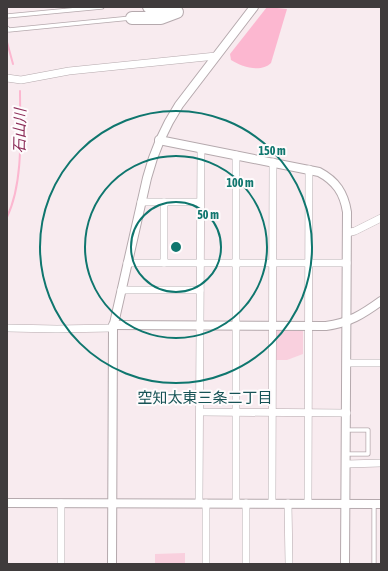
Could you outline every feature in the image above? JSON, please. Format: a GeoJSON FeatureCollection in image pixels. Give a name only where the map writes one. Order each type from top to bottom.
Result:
{"type":"FeatureCollection","features":[{"type":"Feature","properties":{"kind":"highway"},"geometry":{"type":"LineString","coordinates":[[141,13],[161,18],[180,8]]}},
{"type":"Feature","properties":{"kind":"highway"},"geometry":{"type":"LineString","coordinates":[[141,13],[180,8]]}},
{"type":"Feature","properties":{"kind":"street"},"geometry":{"type":"LineString","coordinates":[[112,564],[113,326],[153,154],[178,105],[254,7]]}},
{"type":"Feature","properties":{"kind":"street"},"geometry":{"type":"LineString","coordinates":[[7,78],[21,80],[69,71],[216,56]]}},
{"type":"Feature","properties":{"kind":"street"},"geometry":{"type":"LineString","coordinates":[[159,140],[309,169],[327,176],[335,182],[341,191],[347,212],[347,464],[345,564]]}},
{"type":"Feature","properties":{"kind":"street"},"geometry":{"type":"LineString","coordinates":[[200,149],[200,412],[206,564]]}},
{"type":"Feature","properties":{"kind":"street"},"geometry":{"type":"LineString","coordinates":[[236,155],[236,503]]}},
{"type":"Feature","properties":{"kind":"street"},"geometry":{"type":"LineString","coordinates":[[272,503],[273,162]]}},
{"type":"Feature","properties":{"kind":"street"},"geometry":{"type":"LineString","coordinates":[[308,503],[309,169]]}},
{"type":"Feature","properties":{"kind":"street"},"geometry":{"type":"LineString","coordinates":[[141,202],[199,202]]}},
{"type":"Feature","properties":{"kind":"street"},"geometry":{"type":"LineString","coordinates":[[164,202],[164,263]]}},
{"type":"Feature","properties":{"kind":"street"},"geometry":{"type":"LineString","coordinates":[[347,233],[355,231],[381,218]]}},
{"type":"Feature","properties":{"kind":"street"},"geometry":{"type":"LineString","coordinates":[[127,263],[347,263]]}},
{"type":"Feature","properties":{"kind":"street"},"geometry":{"type":"LineString","coordinates":[[121,290],[200,290]]}},
{"type":"Feature","properties":{"kind":"street"},"geometry":{"type":"LineString","coordinates":[[7,328],[57,329],[113,326],[200,325],[326,326],[347,322],[357,318],[381,302]]}},
{"type":"Feature","properties":{"kind":"street"},"geometry":{"type":"LineString","coordinates":[[347,363],[381,363]]}},
{"type":"Feature","properties":{"kind":"street"},"geometry":{"type":"LineString","coordinates":[[200,412],[347,413]]}},
{"type":"Feature","properties":{"kind":"street"},"geometry":{"type":"LineString","coordinates":[[347,464],[381,463]]}},
{"type":"Feature","properties":{"kind":"street"},"geometry":{"type":"LineString","coordinates":[[7,503],[378,504]]}},
{"type":"Feature","properties":{"kind":"street"},"geometry":{"type":"LineString","coordinates":[[61,503],[61,564]]}},
{"type":"Feature","properties":{"kind":"street"},"geometry":{"type":"LineString","coordinates":[[246,503],[246,564]]}},
{"type":"Feature","properties":{"kind":"street"},"geometry":{"type":"LineString","coordinates":[[288,503],[289,564]]}},
{"type":"Feature","properties":{"kind":"lane"},"geometry":{"type":"LineString","coordinates":[[7,16],[102,7]]}},
{"type":"Feature","properties":{"kind":"lane"},"geometry":{"type":"LineString","coordinates":[[7,28],[9,30],[141,13]]}},
{"type":"Feature","properties":{"kind":"lane"},"geometry":{"type":"LineString","coordinates":[[347,430],[368,430],[368,454],[347,454]]}},
{"type":"Feature","properties":{"kind":"lane"},"geometry":{"type":"LineString","coordinates":[[374,564],[378,504]]}},
{"type":"Feature","properties":{"kind":"shaded area"},"geometry":{"type":"Polygon","coordinates":[[[267,7],[287,9],[271,63],[262,68],[251,68],[240,65],[231,60],[230,54],[267,7]]]}},
{"type":"Feature","properties":{"kind":"shaded area"},"geometry":{"type":"Polygon","coordinates":[[[275,328],[303,329],[303,354],[287,360],[275,360],[275,328]]]}},
{"type":"Feature","properties":{"kind":"shaded area"},"geometry":{"type":"Polygon","coordinates":[[[185,553],[185,564],[155,564],[155,554],[185,553]]]}},
{"type":"Feature","properties":{"kind":"waterway","name":"石山川"},"geometry":{"type":"LineString","coordinates":[[7,42],[13,64]]}},
{"type":"Feature","properties":{"kind":"waterway","name":"石山川"},"geometry":{"type":"LineString","coordinates":[[7,217],[12,203],[19,172],[20,91]]}},
{"type":"Feature","properties":{"kind":"district","name":"空知太東三条二丁目"},"geometry":{"type":"Point","coordinates":[205,398]}}]}
